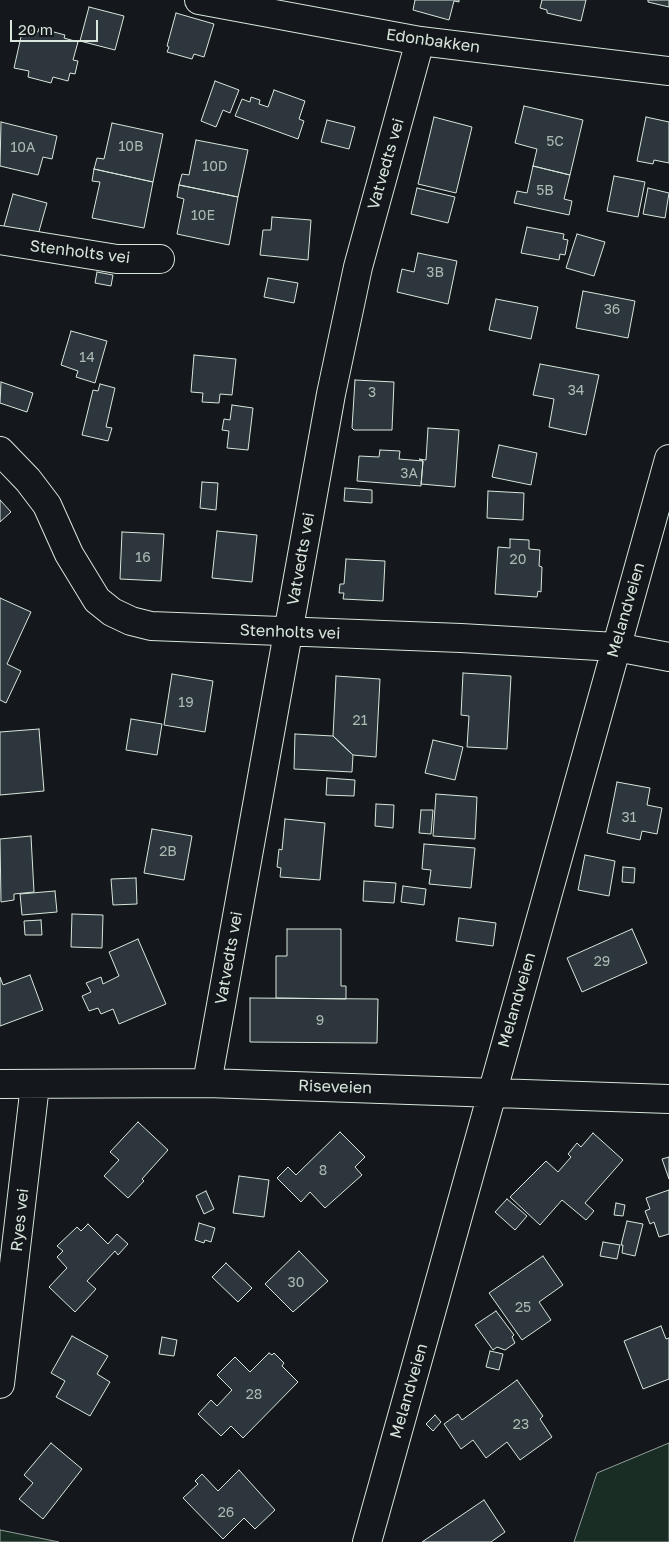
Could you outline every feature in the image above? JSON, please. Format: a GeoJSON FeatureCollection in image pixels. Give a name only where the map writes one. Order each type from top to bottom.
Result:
{"type":"FeatureCollection","features":[{"type":"Feature","properties":{"kind":"street","name":"Edonbakken"},"geometry":{"type":"LineString","coordinates":[[199,0],[420,41],[669,71]]}},
{"type":"Feature","properties":{"kind":"street","name":"Vatvedts vei"},"geometry":{"type":"LineString","coordinates":[[207,1083],[331,394],[358,267],[420,41]]}},
{"type":"Feature","properties":{"kind":"street","name":"Stenholts vei"},"geometry":{"type":"LineString","coordinates":[[0,240],[117,259],[160,259]]}},
{"type":"Feature","properties":{"kind":"street","name":"Stenholts vei"},"geometry":{"type":"LineString","coordinates":[[0,451],[28,480],[47,505],[69,554],[97,600],[112,612],[151,626],[616,647],[669,657]]}},
{"type":"Feature","properties":{"kind":"street","name":"Melandveien"},"geometry":{"type":"LineString","coordinates":[[367,1542],[669,459]]}},
{"type":"Feature","properties":{"kind":"street","name":"Riseveien"},"geometry":{"type":"LineString","coordinates":[[0,1084],[207,1083],[669,1099]]}},
{"type":"Feature","properties":{"kind":"street","name":"Ryes vei"},"geometry":{"type":"LineString","coordinates":[[0,1384],[35,1085]]}},
{"type":"Feature","properties":{"kind":"green space"},"geometry":{"type":"Polygon","coordinates":[[[669,1443],[669,1542],[574,1542],[597,1473],[669,1443]]]}},
{"type":"Feature","properties":{"kind":"green space"},"geometry":{"type":"Polygon","coordinates":[[[0,1530],[59,1542],[0,1542],[0,1530]]]}},
{"type":"Feature","properties":{"kind":"building"},"geometry":{"type":"Polygon","coordinates":[[[415,0],[459,0],[459,2],[454,1],[449,20],[413,10],[415,0]]]}},
{"type":"Feature","properties":{"kind":"building"},"geometry":{"type":"Polygon","coordinates":[[[542,0],[586,0],[581,21],[547,13],[547,10],[540,8],[542,0]]]}},
{"type":"Feature","properties":{"kind":"building"},"geometry":{"type":"Polygon","coordinates":[[[648,0],[669,0],[669,7],[648,2],[648,0]]]}},
{"type":"Feature","properties":{"kind":"building"},"geometry":{"type":"Polygon","coordinates":[[[89,7],[124,16],[115,50],[80,41],[89,7]]]}},
{"type":"Feature","properties":{"kind":"building"},"geometry":{"type":"Polygon","coordinates":[[[176,13],[214,24],[204,57],[194,54],[192,59],[167,52],[176,13]]]}},
{"type":"Feature","properties":{"kind":"building"},"geometry":{"type":"Polygon","coordinates":[[[23,28],[38,32],[39,28],[65,35],[64,38],[78,42],[73,60],[78,61],[75,74],[70,73],[68,81],[53,77],[51,83],[28,77],[29,71],[14,68],[23,28]]]}},
{"type":"Feature","properties":{"kind":"building"},"geometry":{"type":"Polygon","coordinates":[[[215,81],[239,90],[230,113],[223,110],[216,127],[201,121],[215,81]]]}},
{"type":"Feature","properties":{"kind":"building"},"geometry":{"type":"Polygon","coordinates":[[[274,90],[305,101],[299,119],[304,121],[298,139],[235,116],[242,99],[250,102],[251,97],[260,100],[259,104],[268,107],[274,90]]]}},
{"type":"Feature","properties":{"kind":"building"},"geometry":{"type":"Polygon","coordinates":[[[524,106],[583,120],[570,175],[533,166],[537,149],[515,143],[524,106]]]}},
{"type":"Feature","properties":{"kind":"building"},"geometry":{"type":"Polygon","coordinates":[[[434,117],[472,127],[456,193],[418,184],[434,117]]]}},
{"type":"Feature","properties":{"kind":"building"},"geometry":{"type":"Polygon","coordinates":[[[646,117],[669,122],[669,163],[654,160],[653,164],[637,161],[646,117]]]}},
{"type":"Feature","properties":{"kind":"building"},"geometry":{"type":"Polygon","coordinates":[[[327,120],[355,127],[349,149],[321,142],[327,120]]]}},
{"type":"Feature","properties":{"kind":"building"},"geometry":{"type":"Polygon","coordinates":[[[1,122],[57,136],[52,159],[43,157],[38,175],[0,166],[1,122]]]}},
{"type":"Feature","properties":{"kind":"building"},"geometry":{"type":"Polygon","coordinates":[[[112,123],[163,134],[153,182],[94,169],[97,158],[104,159],[112,123]]]}},
{"type":"Feature","properties":{"kind":"building"},"geometry":{"type":"Polygon","coordinates":[[[196,140],[248,150],[238,197],[179,185],[182,174],[189,175],[196,140]]]}},
{"type":"Feature","properties":{"kind":"building"},"geometry":{"type":"Polygon","coordinates":[[[533,166],[570,175],[564,199],[572,201],[569,215],[514,203],[517,191],[527,193],[533,166]]]}},
{"type":"Feature","properties":{"kind":"building"},"geometry":{"type":"Polygon","coordinates":[[[94,169],[153,182],[144,228],[92,218],[100,182],[92,181],[94,169]]]}},
{"type":"Feature","properties":{"kind":"building"},"geometry":{"type":"Polygon","coordinates":[[[614,176],[645,182],[638,217],[607,211],[614,176]]]}},
{"type":"Feature","properties":{"kind":"building"},"geometry":{"type":"Polygon","coordinates":[[[179,185],[238,197],[229,245],[177,234],[184,199],[177,197],[179,185]]]}},
{"type":"Feature","properties":{"kind":"building"},"geometry":{"type":"Polygon","coordinates":[[[417,188],[455,197],[448,223],[411,214],[417,188]]]}},
{"type":"Feature","properties":{"kind":"building"},"geometry":{"type":"Polygon","coordinates":[[[648,188],[669,193],[665,218],[643,214],[648,188]]]}},
{"type":"Feature","properties":{"kind":"building"},"geometry":{"type":"Polygon","coordinates":[[[13,194],[47,203],[36,242],[2,233],[13,194]]]}},
{"type":"Feature","properties":{"kind":"building"},"geometry":{"type":"Polygon","coordinates":[[[272,217],[311,220],[308,260],[260,255],[263,230],[271,230],[272,217]]]}},
{"type":"Feature","properties":{"kind":"building"},"geometry":{"type":"Polygon","coordinates":[[[527,227],[564,234],[563,239],[568,240],[565,255],[560,254],[559,260],[521,253],[527,227]]]}},
{"type":"Feature","properties":{"kind":"building"},"geometry":{"type":"Polygon","coordinates":[[[577,234],[605,242],[594,276],[566,268],[577,234]]]}},
{"type":"Feature","properties":{"kind":"building"},"geometry":{"type":"Polygon","coordinates":[[[418,253],[457,261],[448,304],[397,292],[402,269],[414,272],[418,253]]]}},
{"type":"Feature","properties":{"kind":"building"},"geometry":{"type":"Polygon","coordinates":[[[97,272],[113,275],[111,286],[95,283],[97,272]]]}},
{"type":"Feature","properties":{"kind":"building"},"geometry":{"type":"Polygon","coordinates":[[[268,278],[298,283],[294,303],[264,297],[268,278]]]}},
{"type":"Feature","properties":{"kind":"building"},"geometry":{"type":"Polygon","coordinates":[[[583,291],[635,301],[628,338],[576,328],[583,291]]]}},
{"type":"Feature","properties":{"kind":"building"},"geometry":{"type":"Polygon","coordinates":[[[496,299],[538,307],[531,339],[489,330],[496,299]]]}},
{"type":"Feature","properties":{"kind":"building"},"geometry":{"type":"Polygon","coordinates":[[[71,331],[107,341],[95,383],[76,377],[78,371],[61,365],[71,331]]]}},
{"type":"Feature","properties":{"kind":"building"},"geometry":{"type":"Polygon","coordinates":[[[194,355],[236,359],[232,395],[220,394],[219,403],[202,402],[203,393],[191,392],[194,355]]]}},
{"type":"Feature","properties":{"kind":"building"},"geometry":{"type":"Polygon","coordinates":[[[540,364],[599,375],[586,435],[549,427],[554,399],[533,395],[540,364]]]}},
{"type":"Feature","properties":{"kind":"building"},"geometry":{"type":"Polygon","coordinates":[[[355,380],[394,382],[392,430],[354,430],[352,428],[355,380]]]}},
{"type":"Feature","properties":{"kind":"building"},"geometry":{"type":"Polygon","coordinates":[[[1,382],[33,393],[27,412],[0,403],[1,382]]]}},
{"type":"Feature","properties":{"kind":"building"},"geometry":{"type":"Polygon","coordinates":[[[100,384],[115,388],[106,427],[112,428],[108,441],[82,435],[93,390],[98,391],[100,384]]]}},
{"type":"Feature","properties":{"kind":"building"},"geometry":{"type":"Polygon","coordinates":[[[232,405],[253,408],[248,450],[227,448],[229,431],[222,430],[224,419],[230,420],[232,405]]]}},
{"type":"Feature","properties":{"kind":"building"},"geometry":{"type":"Polygon","coordinates":[[[428,428],[459,430],[455,487],[421,484],[423,461],[419,459],[426,460],[428,428]]]}},
{"type":"Feature","properties":{"kind":"building"},"geometry":{"type":"Polygon","coordinates":[[[499,445],[537,453],[531,485],[492,477],[499,445]]]}},
{"type":"Feature","properties":{"kind":"building"},"geometry":{"type":"Polygon","coordinates":[[[380,450],[400,451],[399,459],[423,461],[421,486],[357,481],[359,456],[379,457],[380,450]]]}},
{"type":"Feature","properties":{"kind":"building"},"geometry":{"type":"Polygon","coordinates":[[[202,482],[218,483],[216,510],[200,508],[202,482]]]}},
{"type":"Feature","properties":{"kind":"building"},"geometry":{"type":"Polygon","coordinates":[[[345,488],[372,490],[372,503],[344,501],[345,488]]]}},
{"type":"Feature","properties":{"kind":"building"},"geometry":{"type":"Polygon","coordinates":[[[488,491],[524,493],[523,520],[487,518],[488,491]]]}},
{"type":"Feature","properties":{"kind":"building"},"geometry":{"type":"Polygon","coordinates":[[[0,500],[11,512],[0,522],[0,500]]]}},
{"type":"Feature","properties":{"kind":"building"},"geometry":{"type":"Polygon","coordinates":[[[217,531],[257,535],[252,582],[212,578],[217,531]]]}},
{"type":"Feature","properties":{"kind":"building"},"geometry":{"type":"Polygon","coordinates":[[[122,532],[164,534],[161,581],[120,579],[122,532]]]}},
{"type":"Feature","properties":{"kind":"building"},"geometry":{"type":"Polygon","coordinates":[[[510,539],[529,540],[529,549],[540,550],[539,566],[542,567],[541,592],[538,591],[537,597],[495,594],[498,547],[510,548],[510,539]]]}},
{"type":"Feature","properties":{"kind":"building"},"geometry":{"type":"Polygon","coordinates":[[[346,559],[385,561],[383,601],[343,599],[344,593],[339,593],[340,584],[344,584],[346,559]]]}},
{"type":"Feature","properties":{"kind":"building"},"geometry":{"type":"Polygon","coordinates":[[[0,598],[31,612],[7,664],[21,671],[6,703],[0,700],[0,598]]]}},
{"type":"Feature","properties":{"kind":"building"},"geometry":{"type":"Polygon","coordinates":[[[463,673],[511,676],[507,749],[467,747],[469,716],[461,715],[463,673]]]}},
{"type":"Feature","properties":{"kind":"building"},"geometry":{"type":"Polygon","coordinates":[[[172,674],[213,681],[205,732],[164,725],[172,674]]]}},
{"type":"Feature","properties":{"kind":"building"},"geometry":{"type":"Polygon","coordinates":[[[336,676],[380,679],[376,757],[353,755],[333,736],[336,676]]]}},
{"type":"Feature","properties":{"kind":"building"},"geometry":{"type":"Polygon","coordinates":[[[131,719],[162,724],[157,755],[126,750],[131,719]]]}},
{"type":"Feature","properties":{"kind":"building"},"geometry":{"type":"Polygon","coordinates":[[[39,729],[44,791],[0,795],[0,732],[39,729]]]}},
{"type":"Feature","properties":{"kind":"building"},"geometry":{"type":"Polygon","coordinates":[[[295,734],[333,736],[353,755],[352,772],[294,769],[295,734]]]}},
{"type":"Feature","properties":{"kind":"building"},"geometry":{"type":"Polygon","coordinates":[[[433,740],[463,747],[455,780],[425,773],[433,740]]]}},
{"type":"Feature","properties":{"kind":"building"},"geometry":{"type":"Polygon","coordinates":[[[327,778],[355,780],[354,796],[326,795],[327,778]]]}},
{"type":"Feature","properties":{"kind":"building"},"geometry":{"type":"Polygon","coordinates":[[[617,782],[650,788],[647,805],[662,808],[657,834],[642,831],[640,840],[607,833],[617,782]]]}},
{"type":"Feature","properties":{"kind":"building"},"geometry":{"type":"Polygon","coordinates":[[[436,794],[477,797],[475,839],[433,836],[436,794]]]}},
{"type":"Feature","properties":{"kind":"building"},"geometry":{"type":"Polygon","coordinates":[[[376,804],[394,805],[393,828],[375,826],[376,804]]]}},
{"type":"Feature","properties":{"kind":"building"},"geometry":{"type":"Polygon","coordinates":[[[421,810],[433,810],[431,834],[419,833],[421,810]]]}},
{"type":"Feature","properties":{"kind":"building"},"geometry":{"type":"Polygon","coordinates":[[[285,819],[325,823],[320,880],[280,877],[281,868],[277,867],[279,849],[282,850],[285,819]]]}},
{"type":"Feature","properties":{"kind":"building"},"geometry":{"type":"Polygon","coordinates":[[[152,829],[192,836],[184,880],[144,873],[152,829]]]}},
{"type":"Feature","properties":{"kind":"building"},"geometry":{"type":"Polygon","coordinates":[[[31,836],[34,892],[14,894],[14,900],[1,902],[0,839],[31,836]]]}},
{"type":"Feature","properties":{"kind":"building"},"geometry":{"type":"Polygon","coordinates":[[[424,844],[475,848],[471,888],[429,884],[431,870],[422,869],[424,844]]]}},
{"type":"Feature","properties":{"kind":"building"},"geometry":{"type":"Polygon","coordinates":[[[585,855],[615,861],[609,896],[578,890],[585,855]]]}},
{"type":"Feature","properties":{"kind":"building"},"geometry":{"type":"Polygon","coordinates":[[[623,867],[635,868],[634,883],[622,882],[623,867]]]}},
{"type":"Feature","properties":{"kind":"building"},"geometry":{"type":"Polygon","coordinates":[[[136,878],[137,904],[113,905],[111,879],[136,878]]]}},
{"type":"Feature","properties":{"kind":"building"},"geometry":{"type":"Polygon","coordinates":[[[364,881],[396,883],[394,903],[363,901],[364,881]]]}},
{"type":"Feature","properties":{"kind":"building"},"geometry":{"type":"Polygon","coordinates":[[[403,886],[426,889],[424,905],[401,902],[403,886]]]}},
{"type":"Feature","properties":{"kind":"building"},"geometry":{"type":"Polygon","coordinates":[[[55,891],[57,912],[22,915],[20,894],[55,891]]]}},
{"type":"Feature","properties":{"kind":"building"},"geometry":{"type":"Polygon","coordinates":[[[72,914],[103,915],[102,948],[71,947],[72,914]]]}},
{"type":"Feature","properties":{"kind":"building"},"geometry":{"type":"Polygon","coordinates":[[[459,918],[496,923],[493,946],[456,941],[459,918]]]}},
{"type":"Feature","properties":{"kind":"building"},"geometry":{"type":"Polygon","coordinates":[[[41,920],[42,935],[25,935],[24,921],[41,920]]]}},
{"type":"Feature","properties":{"kind":"building"},"geometry":{"type":"Polygon","coordinates":[[[287,929],[341,929],[341,986],[346,986],[346,999],[276,998],[276,956],[287,956],[287,929]]]}},
{"type":"Feature","properties":{"kind":"building"},"geometry":{"type":"Polygon","coordinates":[[[632,929],[647,963],[582,992],[567,958],[632,929]]]}},
{"type":"Feature","properties":{"kind":"building"},"geometry":{"type":"Polygon","coordinates":[[[138,939],[166,1004],[119,1024],[113,1009],[101,1014],[98,1008],[89,1011],[82,996],[91,992],[86,983],[101,977],[103,984],[119,976],[109,952],[138,939]]]}},
{"type":"Feature","properties":{"kind":"building"},"geometry":{"type":"Polygon","coordinates":[[[30,975],[43,1010],[0,1026],[0,977],[3,985],[30,975]]]}},
{"type":"Feature","properties":{"kind":"building"},"geometry":{"type":"Polygon","coordinates":[[[250,998],[378,999],[377,1043],[250,1042],[250,998]]]}},
{"type":"Feature","properties":{"kind":"building"},"geometry":{"type":"Polygon","coordinates":[[[138,1122],[168,1150],[128,1198],[104,1176],[119,1160],[110,1152],[138,1122]]]}},
{"type":"Feature","properties":{"kind":"building"},"geometry":{"type":"Polygon","coordinates":[[[340,1132],[365,1157],[355,1167],[362,1175],[325,1208],[310,1192],[301,1202],[277,1178],[288,1167],[296,1175],[340,1132]]]}},
{"type":"Feature","properties":{"kind":"building"},"geometry":{"type":"Polygon","coordinates":[[[593,1133],[623,1160],[585,1203],[594,1211],[586,1220],[562,1200],[540,1225],[510,1197],[546,1161],[558,1172],[571,1157],[568,1154],[577,1143],[581,1147],[593,1133]]]}},
{"type":"Feature","properties":{"kind":"building"},"geometry":{"type":"Polygon","coordinates":[[[669,1157],[669,1179],[662,1159],[669,1157]]]}},
{"type":"Feature","properties":{"kind":"building"},"geometry":{"type":"Polygon","coordinates":[[[239,1176],[269,1180],[264,1217],[233,1213],[239,1176]]]}},
{"type":"Feature","properties":{"kind":"building"},"geometry":{"type":"Polygon","coordinates":[[[669,1190],[669,1234],[659,1237],[654,1222],[650,1224],[645,1211],[650,1209],[646,1198],[669,1190]]]}},
{"type":"Feature","properties":{"kind":"building"},"geometry":{"type":"Polygon","coordinates":[[[206,1191],[214,1209],[204,1214],[196,1196],[206,1191]]]}},
{"type":"Feature","properties":{"kind":"building"},"geometry":{"type":"Polygon","coordinates":[[[507,1199],[527,1216],[515,1230],[495,1212],[507,1199]]]}},
{"type":"Feature","properties":{"kind":"building"},"geometry":{"type":"Polygon","coordinates":[[[616,1203],[625,1205],[623,1216],[614,1215],[616,1203]]]}},
{"type":"Feature","properties":{"kind":"building"},"geometry":{"type":"Polygon","coordinates":[[[627,1221],[643,1224],[635,1256],[622,1253],[623,1245],[621,1245],[627,1221]]]}},
{"type":"Feature","properties":{"kind":"building"},"geometry":{"type":"Polygon","coordinates":[[[199,1223],[215,1228],[211,1242],[205,1240],[204,1243],[195,1240],[199,1223]]]}},
{"type":"Feature","properties":{"kind":"building"},"geometry":{"type":"Polygon","coordinates":[[[88,1224],[108,1244],[117,1234],[128,1244],[118,1255],[115,1251],[87,1281],[96,1289],[75,1312],[49,1287],[67,1268],[57,1257],[63,1251],[57,1246],[77,1227],[81,1231],[88,1224]]]}},
{"type":"Feature","properties":{"kind":"building"},"geometry":{"type":"Polygon","coordinates":[[[603,1242],[620,1245],[617,1259],[600,1256],[603,1242]]]}},
{"type":"Feature","properties":{"kind":"building"},"geometry":{"type":"Polygon","coordinates":[[[299,1251],[328,1281],[293,1312],[265,1284],[299,1251]]]}},
{"type":"Feature","properties":{"kind":"building"},"geometry":{"type":"Polygon","coordinates":[[[543,1256],[563,1285],[539,1302],[551,1320],[522,1340],[489,1293],[543,1256]]]}},
{"type":"Feature","properties":{"kind":"building"},"geometry":{"type":"Polygon","coordinates":[[[226,1263],[252,1288],[238,1302],[212,1277],[226,1263]]]}},
{"type":"Feature","properties":{"kind":"building"},"geometry":{"type":"Polygon","coordinates":[[[496,1311],[514,1335],[512,1337],[515,1343],[505,1350],[497,1347],[493,1350],[475,1325],[496,1311]]]}},
{"type":"Feature","properties":{"kind":"building"},"geometry":{"type":"Polygon","coordinates":[[[661,1326],[666,1339],[669,1338],[669,1379],[643,1389],[624,1341],[661,1326]]]}},
{"type":"Feature","properties":{"kind":"building"},"geometry":{"type":"Polygon","coordinates":[[[72,1336],[108,1356],[97,1374],[110,1382],[90,1416],[56,1397],[65,1381],[51,1373],[72,1336]]]}},
{"type":"Feature","properties":{"kind":"building"},"geometry":{"type":"Polygon","coordinates":[[[162,1337],[177,1340],[174,1356],[159,1354],[162,1337]]]}},
{"type":"Feature","properties":{"kind":"building"},"geometry":{"type":"Polygon","coordinates":[[[490,1351],[503,1354],[499,1370],[486,1367],[490,1351]]]}},
{"type":"Feature","properties":{"kind":"building"},"geometry":{"type":"Polygon","coordinates":[[[269,1353],[272,1355],[274,1353],[284,1363],[282,1366],[298,1382],[243,1438],[231,1426],[221,1436],[198,1414],[211,1400],[217,1406],[232,1390],[217,1375],[235,1357],[250,1372],[269,1353]]]}},
{"type":"Feature","properties":{"kind":"building"},"geometry":{"type":"Polygon","coordinates":[[[517,1380],[543,1416],[540,1419],[552,1437],[520,1460],[507,1442],[486,1458],[473,1440],[461,1449],[444,1424],[458,1414],[462,1420],[517,1380]]]}},
{"type":"Feature","properties":{"kind":"building"},"geometry":{"type":"Polygon","coordinates":[[[435,1415],[441,1422],[433,1431],[426,1424],[435,1415]]]}},
{"type":"Feature","properties":{"kind":"building"},"geometry":{"type":"Polygon","coordinates":[[[51,1443],[82,1469],[43,1519],[19,1499],[33,1483],[24,1475],[51,1443]]]}},
{"type":"Feature","properties":{"kind":"building"},"geometry":{"type":"Polygon","coordinates":[[[239,1470],[275,1510],[255,1529],[244,1518],[223,1539],[183,1498],[198,1484],[195,1481],[202,1474],[218,1491],[239,1470]]]}},
{"type":"Feature","properties":{"kind":"building"},"geometry":{"type":"Polygon","coordinates":[[[484,1500],[505,1532],[491,1542],[422,1542],[484,1500]]]}}]}
